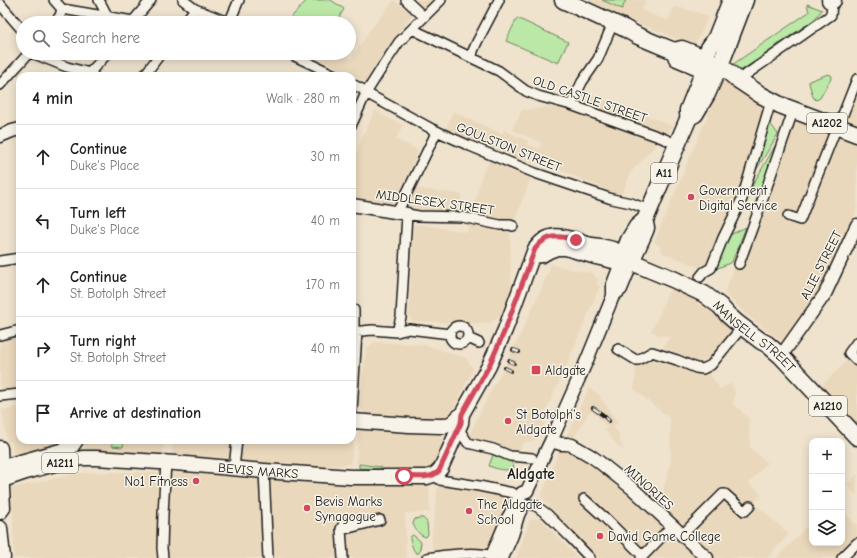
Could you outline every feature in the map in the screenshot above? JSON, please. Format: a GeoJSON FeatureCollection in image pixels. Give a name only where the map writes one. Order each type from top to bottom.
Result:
{"type":"FeatureCollection","features":[{"type":"Feature","properties":{"kind":"highway","name":"A1202"},"geometry":{"type":"LineString","coordinates":[[563,0],[648,41],[674,51],[682,49],[707,64],[723,69],[773,102],[857,134]]}},
{"type":"Feature","properties":{"kind":"highway","name":"A11"},"geometry":{"type":"LineString","coordinates":[[626,259],[629,240],[637,226],[647,215],[690,111],[695,114],[703,102],[709,48],[740,1]]}},
{"type":"Feature","properties":{"kind":"highway"},"geometry":{"type":"LineString","coordinates":[[690,111],[687,94],[707,64]]}},
{"type":"Feature","properties":{"kind":"highway","name":"MANSELL STREET"},"geometry":{"type":"LineString","coordinates":[[626,259],[704,294],[720,306],[742,327],[782,356],[857,437]]}},
{"type":"Feature","properties":{"kind":"main road"},"geometry":{"type":"LineString","coordinates":[[356,421],[445,426],[452,423],[462,414],[489,366],[505,330],[535,249],[546,239],[560,236],[567,237],[591,245],[606,247],[626,259]]}},
{"type":"Feature","properties":{"kind":"main road"},"geometry":{"type":"LineString","coordinates":[[434,475],[441,468],[459,431],[462,414]]}},
{"type":"Feature","properties":{"kind":"main road","name":"A1211"},"geometry":{"type":"LineString","coordinates":[[1,474],[16,463],[64,450],[74,444]]}},
{"type":"Feature","properties":{"kind":"main road","name":"A1211"},"geometry":{"type":"LineString","coordinates":[[80,444],[85,452],[96,458]]}},
{"type":"Feature","properties":{"kind":"main road"},"geometry":{"type":"LineString","coordinates":[[0,448],[3,508],[0,512]]}},
{"type":"Feature","properties":{"kind":"main road","name":"A1211"},"geometry":{"type":"LineString","coordinates":[[1,474],[26,472],[75,459],[96,458],[166,462]]}},
{"type":"Feature","properties":{"kind":"main road","name":"BEVIS MARKS"},"geometry":{"type":"LineString","coordinates":[[166,462],[352,477],[428,477],[434,475]]}},
{"type":"Feature","properties":{"kind":"main road"},"geometry":{"type":"LineString","coordinates":[[0,528],[2,558]]}},
{"type":"Feature","properties":{"kind":"street"},"geometry":{"type":"LineString","coordinates":[[54,0],[62,10],[101,16]]}},
{"type":"Feature","properties":{"kind":"street"},"geometry":{"type":"LineString","coordinates":[[99,0],[107,16]]}},
{"type":"Feature","properties":{"kind":"street"},"geometry":{"type":"LineString","coordinates":[[138,16],[152,0]]}},
{"type":"Feature","properties":{"kind":"street"},"geometry":{"type":"LineString","coordinates":[[183,0],[195,9],[212,16]]}},
{"type":"Feature","properties":{"kind":"street"},"geometry":{"type":"LineString","coordinates":[[232,16],[239,0]]}},
{"type":"Feature","properties":{"kind":"street"},"geometry":{"type":"LineString","coordinates":[[406,0],[424,17]]}},
{"type":"Feature","properties":{"kind":"street"},"geometry":{"type":"LineString","coordinates":[[356,115],[366,93],[395,48],[412,28],[441,0]]}},
{"type":"Feature","properties":{"kind":"street"},"geometry":{"type":"LineString","coordinates":[[472,57],[477,42],[499,0]]}},
{"type":"Feature","properties":{"kind":"street"},"geometry":{"type":"LineString","coordinates":[[743,77],[831,15],[832,1]]}},
{"type":"Feature","properties":{"kind":"street"},"geometry":{"type":"LineString","coordinates":[[0,4],[16,22]]}},
{"type":"Feature","properties":{"kind":"street"},"geometry":{"type":"LineString","coordinates":[[190,16],[195,9]]}},
{"type":"Feature","properties":{"kind":"street"},"geometry":{"type":"LineString","coordinates":[[60,16],[62,10]]}},
{"type":"Feature","properties":{"kind":"street"},"geometry":{"type":"LineString","coordinates":[[571,105],[585,77],[598,59],[613,23]]}},
{"type":"Feature","properties":{"kind":"street","name":"OLD CASTLE STREET"},"geometry":{"type":"LineString","coordinates":[[412,28],[500,71],[526,91],[538,96],[571,105],[677,144]]}},
{"type":"Feature","properties":{"kind":"street"},"geometry":{"type":"LineString","coordinates":[[0,85],[23,60]]}},
{"type":"Feature","properties":{"kind":"street"},"geometry":{"type":"LineString","coordinates":[[48,60],[81,72]]}},
{"type":"Feature","properties":{"kind":"street"},"geometry":{"type":"LineString","coordinates":[[91,72],[101,60]]}},
{"type":"Feature","properties":{"kind":"street"},"geometry":{"type":"LineString","coordinates":[[147,72],[157,60]]}},
{"type":"Feature","properties":{"kind":"street"},"geometry":{"type":"LineString","coordinates":[[301,60],[321,72]]}},
{"type":"Feature","properties":{"kind":"street"},"geometry":{"type":"LineString","coordinates":[[788,216],[800,220],[857,79]]}},
{"type":"Feature","properties":{"kind":"street","name":"GOULSTON STREET"},"geometry":{"type":"LineString","coordinates":[[356,86],[436,131],[535,173],[612,199],[631,203],[647,215]]}},
{"type":"Feature","properties":{"kind":"street"},"geometry":{"type":"LineString","coordinates":[[700,277],[704,272],[711,268],[723,238],[742,199],[769,108]]}},
{"type":"Feature","properties":{"kind":"street"},"geometry":{"type":"LineString","coordinates":[[738,264],[792,117]]}},
{"type":"Feature","properties":{"kind":"street"},"geometry":{"type":"LineString","coordinates":[[0,136],[16,130]]}},
{"type":"Feature","properties":{"kind":"street"},"geometry":{"type":"LineString","coordinates":[[397,332],[401,317],[408,214],[436,131]]}},
{"type":"Feature","properties":{"kind":"street","name":"MIDDLESEX STREET"},"geometry":{"type":"LineString","coordinates":[[356,206],[408,214],[462,217],[500,225],[513,226]]}},
{"type":"Feature","properties":{"kind":"street","name":"ALIE STREET"},"geometry":{"type":"LineString","coordinates":[[782,356],[825,294],[856,228]]}},
{"type":"Feature","properties":{"kind":"street"},"geometry":{"type":"LineString","coordinates":[[0,261],[16,259]]}},
{"type":"Feature","properties":{"kind":"street"},"geometry":{"type":"LineString","coordinates":[[495,557],[512,535],[518,515],[527,496],[527,491],[587,360],[613,296],[621,289],[626,259]]}},
{"type":"Feature","properties":{"kind":"street"},"geometry":{"type":"LineString","coordinates":[[461,326],[468,332],[468,338],[464,343],[459,344],[453,342],[448,334],[455,327],[461,326]]}},
{"type":"Feature","properties":{"kind":"street"},"geometry":{"type":"LineString","coordinates":[[618,349],[637,361],[652,352],[696,368],[703,369],[711,365],[742,327]]}},
{"type":"Feature","properties":{"kind":"street"},"geometry":{"type":"LineString","coordinates":[[356,332],[372,330],[397,332],[409,329],[448,334]]}},
{"type":"Feature","properties":{"kind":"street"},"geometry":{"type":"LineString","coordinates":[[0,335],[16,331]]}},
{"type":"Feature","properties":{"kind":"street"},"geometry":{"type":"LineString","coordinates":[[468,338],[479,343]]}},
{"type":"Feature","properties":{"kind":"street"},"geometry":{"type":"LineString","coordinates":[[857,342],[849,353],[857,362]]}},
{"type":"Feature","properties":{"kind":"street"},"geometry":{"type":"LineString","coordinates":[[0,396],[16,394]]}},
{"type":"Feature","properties":{"kind":"street"},"geometry":{"type":"LineString","coordinates":[[459,431],[468,443],[493,449],[510,456],[532,458]]}},
{"type":"Feature","properties":{"kind":"street","name":"MINORIES"},"geometry":{"type":"LineString","coordinates":[[553,437],[561,444],[567,444],[591,456],[617,476],[707,558]]}},
{"type":"Feature","properties":{"kind":"street"},"geometry":{"type":"LineString","coordinates":[[234,468],[237,444]]}},
{"type":"Feature","properties":{"kind":"street"},"geometry":{"type":"LineString","coordinates":[[163,558],[163,514],[166,462]]}},
{"type":"Feature","properties":{"kind":"street"},"geometry":{"type":"LineString","coordinates":[[264,471],[268,558]]}},
{"type":"Feature","properties":{"kind":"street"},"geometry":{"type":"LineString","coordinates":[[434,475],[440,480],[479,486],[513,494]]}},
{"type":"Feature","properties":{"kind":"street"},"geometry":{"type":"LineString","coordinates":[[495,557],[507,520],[522,493],[527,491]]}},
{"type":"Feature","properties":{"kind":"street"},"geometry":{"type":"LineString","coordinates":[[682,535],[723,494],[725,494],[744,511],[750,506]]}},
{"type":"Feature","properties":{"kind":"street"},"geometry":{"type":"LineString","coordinates":[[584,499],[605,518],[642,557],[672,526]]}},
{"type":"Feature","properties":{"kind":"street"},"geometry":{"type":"LineString","coordinates":[[523,505],[532,504],[547,514],[590,558]]}},
{"type":"Feature","properties":{"kind":"street"},"geometry":{"type":"LineString","coordinates":[[343,558],[341,529],[347,522],[354,520]]}},
{"type":"Feature","properties":{"kind":"street"},"geometry":{"type":"LineString","coordinates":[[341,529],[380,520]]}},
{"type":"Feature","properties":{"kind":"street"},"geometry":{"type":"LineString","coordinates":[[842,558],[857,543]]}},
{"type":"Feature","properties":{"kind":"street"},"geometry":{"type":"LineString","coordinates":[[427,558],[477,554],[486,554],[495,557]]}},
{"type":"Feature","properties":{"kind":"shaded area"},"geometry":{"type":"Polygon","coordinates":[[[394,0],[407,9],[412,15],[379,59],[365,82],[356,78],[356,72],[345,72],[321,60],[356,60],[356,51],[368,33],[394,0]]]}},
{"type":"Feature","properties":{"kind":"shaded area"},"geometry":{"type":"Polygon","coordinates":[[[408,0],[435,0],[426,13],[408,0]]]}},
{"type":"Feature","properties":{"kind":"shaded area"},"geometry":{"type":"Polygon","coordinates":[[[587,0],[646,0],[642,10],[668,21],[674,6],[708,17],[694,45],[642,25],[587,0]]]}},
{"type":"Feature","properties":{"kind":"shaded area"},"geometry":{"type":"Polygon","coordinates":[[[722,81],[740,87],[767,109],[740,201],[706,270],[663,253],[659,245],[654,242],[722,81]]]}},
{"type":"Feature","properties":{"kind":"shaded area"},"geometry":{"type":"Polygon","coordinates":[[[857,88],[857,126],[845,122],[857,88]]]}},
{"type":"Feature","properties":{"kind":"shaded area"},"geometry":{"type":"Polygon","coordinates":[[[579,89],[673,126],[631,172],[621,196],[553,167],[555,162],[544,157],[542,161],[536,158],[532,163],[520,158],[519,160],[446,129],[453,111],[502,134],[504,130],[528,141],[527,144],[539,149],[541,142],[512,130],[522,110],[571,105],[579,89]]]}},
{"type":"Feature","properties":{"kind":"shaded area"},"geometry":{"type":"Polygon","coordinates":[[[375,110],[380,113],[379,114],[403,125],[396,139],[418,150],[418,153],[399,193],[400,194],[393,206],[356,199],[356,155],[375,110]]]}},
{"type":"Feature","properties":{"kind":"shaded area"},"geometry":{"type":"Polygon","coordinates":[[[793,120],[857,142],[857,209],[839,248],[840,249],[819,290],[784,341],[781,341],[747,315],[724,293],[762,203],[793,120]]]}},
{"type":"Feature","properties":{"kind":"shaded area"},"geometry":{"type":"Polygon","coordinates":[[[489,161],[531,178],[510,229],[511,291],[500,316],[489,324],[412,321],[409,316],[413,226],[417,224],[467,232],[482,175],[489,161]]]}},
{"type":"Feature","properties":{"kind":"shaded area"},"geometry":{"type":"Polygon","coordinates":[[[414,187],[462,194],[459,215],[407,207],[405,205],[414,187]]]}},
{"type":"Feature","properties":{"kind":"shaded area"},"geometry":{"type":"Polygon","coordinates":[[[548,264],[589,273],[591,271],[598,280],[597,285],[600,286],[543,417],[545,420],[542,432],[539,437],[533,441],[523,443],[519,453],[516,454],[498,448],[499,444],[494,442],[492,446],[468,438],[527,320],[550,269],[548,264]]]}},
{"type":"Feature","properties":{"kind":"shaded area"},"geometry":{"type":"Polygon","coordinates":[[[671,289],[698,301],[697,305],[701,304],[731,326],[732,330],[709,359],[696,362],[663,347],[669,338],[663,335],[660,336],[651,331],[666,296],[671,289]]]}},
{"type":"Feature","properties":{"kind":"shaded area"},"geometry":{"type":"Polygon","coordinates":[[[16,335],[16,389],[0,389],[0,339],[16,335]]]}},
{"type":"Feature","properties":{"kind":"shaded area"},"geometry":{"type":"Polygon","coordinates":[[[374,342],[426,345],[466,358],[473,369],[449,418],[367,417],[359,404],[367,348],[374,342]]]}},
{"type":"Feature","properties":{"kind":"shaded area"},"geometry":{"type":"Polygon","coordinates":[[[849,359],[857,367],[857,424],[848,415],[847,416],[820,387],[849,359]]]}},
{"type":"Feature","properties":{"kind":"shaded area"},"geometry":{"type":"Polygon","coordinates":[[[666,360],[709,373],[720,389],[731,383],[735,392],[733,404],[749,418],[750,447],[767,463],[749,483],[762,495],[754,503],[789,534],[767,558],[716,558],[670,518],[660,502],[671,460],[670,419],[634,389],[636,373],[635,364],[642,361],[666,360]]]}},
{"type":"Feature","properties":{"kind":"shaded area"},"geometry":{"type":"Polygon","coordinates":[[[589,388],[601,396],[600,397],[618,423],[613,425],[620,437],[619,439],[625,452],[605,430],[608,428],[592,411],[588,413],[573,440],[566,437],[589,388]]]}},
{"type":"Feature","properties":{"kind":"shaded area"},"geometry":{"type":"Polygon","coordinates":[[[16,408],[16,444],[59,444],[14,457],[11,441],[7,442],[2,410],[16,408]]]}},
{"type":"Feature","properties":{"kind":"shaded area"},"geometry":{"type":"Polygon","coordinates":[[[359,429],[411,432],[442,436],[437,470],[388,468],[356,463],[359,429]]]}},
{"type":"Feature","properties":{"kind":"shaded area"},"geometry":{"type":"Polygon","coordinates":[[[83,444],[164,444],[163,452],[160,456],[93,451],[87,449],[83,444]]]}},
{"type":"Feature","properties":{"kind":"shaded area"},"geometry":{"type":"Polygon","coordinates":[[[173,444],[232,444],[230,461],[172,457],[173,444]]]}},
{"type":"Feature","properties":{"kind":"shaded area"},"geometry":{"type":"Polygon","coordinates":[[[243,444],[354,444],[351,464],[304,468],[241,462],[243,444]]]}},
{"type":"Feature","properties":{"kind":"shaded area"},"geometry":{"type":"Polygon","coordinates":[[[566,450],[598,470],[619,486],[698,558],[596,558],[541,497],[559,451],[566,450]]]}},
{"type":"Feature","properties":{"kind":"shaded area"},"geometry":{"type":"Polygon","coordinates":[[[129,472],[318,480],[326,483],[429,484],[430,512],[405,513],[406,558],[348,558],[347,542],[336,543],[337,558],[14,558],[12,488],[79,473],[129,472]]]}},
{"type":"Feature","properties":{"kind":"shaded area"},"geometry":{"type":"Polygon","coordinates":[[[857,474],[857,496],[847,485],[857,474]]]}},
{"type":"Feature","properties":{"kind":"shaded area","name":"The Aldgate School"},"geometry":{"type":"Polygon","coordinates":[[[438,485],[502,493],[506,503],[487,546],[480,550],[433,550],[432,534],[438,485]]]}},
{"type":"Feature","properties":{"kind":"shaded area"},"geometry":{"type":"Polygon","coordinates":[[[845,513],[857,525],[857,536],[836,558],[777,558],[809,524],[809,546],[845,546],[845,513]]]}},
{"type":"Feature","properties":{"kind":"shaded area"},"geometry":{"type":"Polygon","coordinates":[[[540,518],[578,558],[516,558],[530,520],[540,518]]]}},
{"type":"Feature","properties":{"kind":"green space"},"geometry":{"type":"Polygon","coordinates":[[[307,0],[331,0],[344,9],[340,16],[292,16],[307,0]]]}},
{"type":"Feature","properties":{"kind":"green space"},"geometry":{"type":"Polygon","coordinates":[[[602,0],[626,0],[622,9],[602,0]]]}},
{"type":"Feature","properties":{"kind":"green space"},"geometry":{"type":"Polygon","coordinates":[[[807,4],[822,10],[814,20],[775,46],[776,48],[740,71],[732,65],[809,12],[807,4]]]}},
{"type":"Feature","properties":{"kind":"green space"},"geometry":{"type":"Polygon","coordinates":[[[517,18],[568,42],[558,63],[506,41],[517,18]]]}},
{"type":"Feature","properties":{"kind":"green space"},"geometry":{"type":"Polygon","coordinates":[[[828,74],[832,77],[820,98],[816,100],[813,97],[809,81],[828,74]]]}},
{"type":"Feature","properties":{"kind":"green space"},"geometry":{"type":"Polygon","coordinates":[[[769,122],[778,134],[755,172],[753,171],[769,122]]]}},
{"type":"Feature","properties":{"kind":"green space"},"geometry":{"type":"Polygon","coordinates":[[[779,139],[759,200],[752,186],[779,139]]]}},
{"type":"Feature","properties":{"kind":"green space"},"geometry":{"type":"Polygon","coordinates":[[[746,227],[732,262],[716,269],[724,238],[746,227]]]}},
{"type":"Feature","properties":{"kind":"green space"},"geometry":{"type":"Polygon","coordinates":[[[112,444],[123,444],[123,447],[112,446],[112,444]]]}},
{"type":"Feature","properties":{"kind":"green space"},"geometry":{"type":"Polygon","coordinates":[[[494,452],[509,460],[514,468],[505,470],[489,466],[494,452]]]}},
{"type":"Feature","properties":{"kind":"green space"},"geometry":{"type":"Polygon","coordinates":[[[359,464],[381,467],[381,469],[359,468],[359,464]]]}},
{"type":"Feature","properties":{"kind":"green space"},"geometry":{"type":"Polygon","coordinates":[[[423,518],[427,522],[428,534],[426,537],[416,530],[413,523],[415,519],[423,518]]]}},
{"type":"Feature","properties":{"kind":"green space"},"geometry":{"type":"Polygon","coordinates":[[[413,535],[421,543],[419,553],[416,553],[412,546],[410,537],[413,535]]]}},
{"type":"Feature","properties":{"kind":"railway"},"geometry":{"type":"LineString","coordinates":[[513,350],[519,352]]}},
{"type":"Feature","properties":{"kind":"railway"},"geometry":{"type":"LineString","coordinates":[[509,361],[514,363]]}},
{"type":"Feature","properties":{"kind":"railway"},"geometry":{"type":"LineString","coordinates":[[505,368],[511,371]]}},
{"type":"Feature","properties":{"kind":"railway"},"geometry":{"type":"LineString","coordinates":[[593,408],[609,421]]}},
{"type":"Feature","properties":{"kind":"place","name":"Government Digital Service"},"geometry":{"type":"Point","coordinates":[691,197]}},
{"type":"Feature","properties":{"kind":"place","name":"Aldgate"},"geometry":{"type":"Point","coordinates":[536,370]}},
{"type":"Feature","properties":{"kind":"place","name":"St Botolph's Aldgate"},"geometry":{"type":"Point","coordinates":[508,421]}},
{"type":"Feature","properties":{"kind":"place","name":"No1 Fitness"},"geometry":{"type":"Point","coordinates":[196,481]}},
{"type":"Feature","properties":{"kind":"place","name":"Bevis Marks Synagogue"},"geometry":{"type":"Point","coordinates":[307,508]}},
{"type":"Feature","properties":{"kind":"place","name":"The Aldgate School"},"geometry":{"type":"Point","coordinates":[469,511]}},
{"type":"Feature","properties":{"kind":"place","name":"David Game College"},"geometry":{"type":"Point","coordinates":[600,536]}},
{"type":"Feature","properties":{"kind":"district","name":"Aldgate"},"geometry":{"type":"Point","coordinates":[531,474]}},
{"type":"Feature","properties":{"kind":"route"},"geometry":{"type":"LineString","coordinates":[[404,476],[428,477],[439,471],[461,423],[462,414],[489,366],[505,330],[535,249],[540,243],[553,237],[560,236],[576,240]]}}]}
